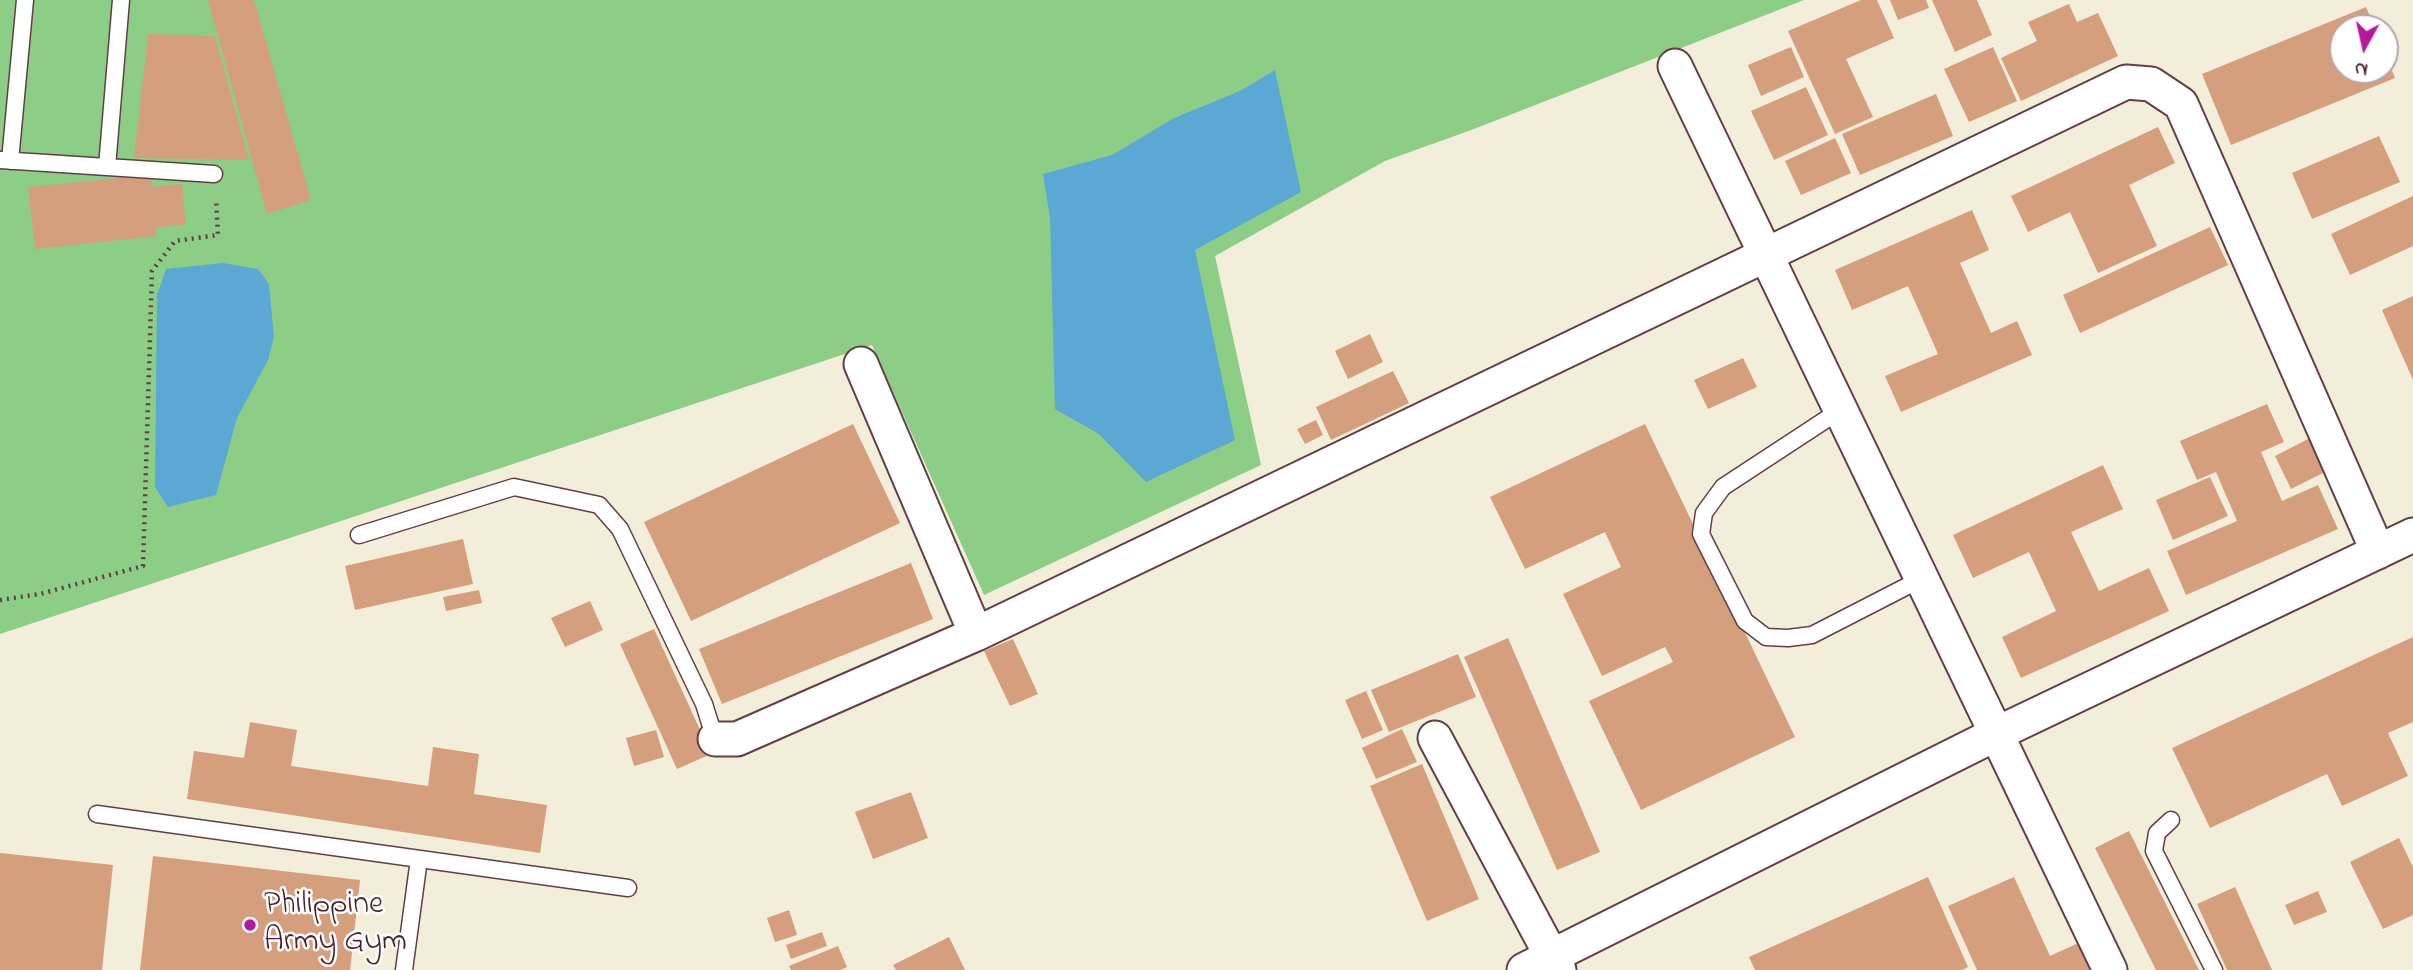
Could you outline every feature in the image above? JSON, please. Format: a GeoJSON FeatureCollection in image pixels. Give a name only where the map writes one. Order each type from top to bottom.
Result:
{"type":"FeatureCollection","features":[{"type":"Feature","properties":{"kind":"street"},"geometry":{"type":"LineString","coordinates":[[1675,66],[2110,970]]}},
{"type":"Feature","properties":{"kind":"street"},"geometry":{"type":"LineString","coordinates":[[715,739],[737,739],[976,634],[2126,82],[2151,84],[2181,104],[2378,552]]}},
{"type":"Feature","properties":{"kind":"street"},"geometry":{"type":"LineString","coordinates":[[861,364],[976,634]]}},
{"type":"Feature","properties":{"kind":"street"},"geometry":{"type":"LineString","coordinates":[[1435,738],[1545,965],[1998,733],[2413,535]]}},
{"type":"Feature","properties":{"kind":"lane"},"geometry":{"type":"LineString","coordinates":[[25,0],[5,160],[214,174]]}},
{"type":"Feature","properties":{"kind":"lane"},"geometry":{"type":"LineString","coordinates":[[107,167],[121,0]]}},
{"type":"Feature","properties":{"kind":"lane"},"geometry":{"type":"LineString","coordinates":[[1842,409],[1723,487],[1704,513],[1701,534],[1745,621],[1766,637],[1811,635],[1923,578]]}},
{"type":"Feature","properties":{"kind":"lane"},"geometry":{"type":"LineString","coordinates":[[359,535],[513,487],[599,505],[620,529],[704,704],[715,739]]}},
{"type":"Feature","properties":{"kind":"lane"},"geometry":{"type":"LineString","coordinates":[[97,814],[628,888]]}},
{"type":"Feature","properties":{"kind":"lane"},"geometry":{"type":"LineString","coordinates":[[2171,820],[2157,833],[2154,851],[2214,970]]}},
{"type":"Feature","properties":{"kind":"lane"},"geometry":{"type":"LineString","coordinates":[[404,970],[419,859]]}},
{"type":"Feature","properties":{"kind":"path"},"geometry":{"type":"LineString","coordinates":[[0,600],[40,594],[143,566],[152,271],[175,241],[218,235],[214,174]]}},
{"type":"Feature","properties":{"kind":"green space"},"geometry":{"type":"Polygon","coordinates":[[[0,0],[1804,0],[1385,161],[1215,256],[1261,465],[984,595],[872,345],[0,634],[0,0]]]}},
{"type":"Feature","properties":{"kind":"water"},"geometry":{"type":"Polygon","coordinates":[[[1275,70],[1301,192],[1195,250],[1235,440],[1146,482],[1099,434],[1055,409],[1050,218],[1043,174],[1112,155],[1174,118],[1240,91],[1275,70]]]}},
{"type":"Feature","properties":{"kind":"water"},"geometry":{"type":"Polygon","coordinates":[[[223,263],[258,269],[269,284],[274,337],[268,360],[237,418],[216,495],[168,507],[155,487],[157,295],[166,269],[223,263]]]}},
{"type":"Feature","properties":{"kind":"building"},"geometry":{"type":"Polygon","coordinates":[[[208,0],[254,0],[311,200],[267,214],[208,0]]]}},
{"type":"Feature","properties":{"kind":"building"},"geometry":{"type":"Polygon","coordinates":[[[1861,0],[1877,0],[1894,38],[1846,59],[1873,117],[1835,134],[1788,31],[1861,0]]]}},
{"type":"Feature","properties":{"kind":"building"},"geometry":{"type":"Polygon","coordinates":[[[1890,0],[1926,0],[1929,8],[1898,20],[1890,0]]]}},
{"type":"Feature","properties":{"kind":"building"},"geometry":{"type":"Polygon","coordinates":[[[1932,0],[1977,0],[1992,35],[1955,52],[1932,0]]]}},
{"type":"Feature","properties":{"kind":"building"},"geometry":{"type":"Polygon","coordinates":[[[2069,4],[2077,22],[2098,13],[2118,56],[2021,101],[2001,58],[2037,41],[2028,22],[2069,4]]]}},
{"type":"Feature","properties":{"kind":"building"},"geometry":{"type":"Polygon","coordinates":[[[2366,7],[2369,14],[2349,14],[2366,7]]]}},
{"type":"Feature","properties":{"kind":"building"},"geometry":{"type":"Polygon","coordinates":[[[2329,22],[2329,84],[2380,84],[2231,145],[2202,74],[2329,22]]]}},
{"type":"Feature","properties":{"kind":"building"},"geometry":{"type":"Polygon","coordinates":[[[148,34],[215,36],[249,160],[134,158],[148,34]]]}},
{"type":"Feature","properties":{"kind":"building"},"geometry":{"type":"Polygon","coordinates":[[[1791,47],[1804,77],[1761,96],[1748,65],[1791,47]]]}},
{"type":"Feature","properties":{"kind":"building"},"geometry":{"type":"Polygon","coordinates":[[[1993,47],[2017,101],[1969,122],[1944,69],[1993,47]]]}},
{"type":"Feature","properties":{"kind":"building"},"geometry":{"type":"Polygon","coordinates":[[[1806,87],[1828,135],[1774,160],[1751,111],[1806,87]]]}},
{"type":"Feature","properties":{"kind":"building"},"geometry":{"type":"Polygon","coordinates":[[[1936,94],[1953,136],[1860,175],[1842,134],[1936,94]]]}},
{"type":"Feature","properties":{"kind":"building"},"geometry":{"type":"Polygon","coordinates":[[[2158,127],[2175,163],[2129,185],[2157,246],[2098,273],[2070,212],[2028,232],[2011,196],[2158,127]]]}},
{"type":"Feature","properties":{"kind":"building"},"geometry":{"type":"Polygon","coordinates":[[[2379,136],[2400,182],[2312,219],[2292,173],[2379,136]]]}},
{"type":"Feature","properties":{"kind":"building"},"geometry":{"type":"Polygon","coordinates":[[[1835,138],[1851,173],[1801,195],[1785,161],[1835,138]]]}},
{"type":"Feature","properties":{"kind":"building"},"geometry":{"type":"Polygon","coordinates":[[[151,175],[152,187],[182,184],[186,224],[155,228],[157,236],[35,249],[28,187],[151,175]]]}},
{"type":"Feature","properties":{"kind":"building"},"geometry":{"type":"Polygon","coordinates":[[[2413,196],[2413,246],[2350,275],[2331,234],[2413,196]]]}},
{"type":"Feature","properties":{"kind":"building"},"geometry":{"type":"Polygon","coordinates":[[[1972,210],[1989,250],[1960,263],[1991,333],[2017,321],[2032,355],[1901,412],[1885,376],[1938,354],[1908,286],[1852,310],[1835,270],[1972,210]]]}},
{"type":"Feature","properties":{"kind":"building"},"geometry":{"type":"Polygon","coordinates":[[[2210,227],[2228,265],[2080,333],[2063,295],[2210,227]]]}},
{"type":"Feature","properties":{"kind":"building"},"geometry":{"type":"Polygon","coordinates":[[[2413,296],[2413,380],[2382,310],[2413,296]]]}},
{"type":"Feature","properties":{"kind":"building"},"geometry":{"type":"Polygon","coordinates":[[[1370,334],[1383,362],[1348,379],[1335,351],[1370,334]]]}},
{"type":"Feature","properties":{"kind":"building"},"geometry":{"type":"Polygon","coordinates":[[[1743,358],[1757,387],[1708,409],[1694,380],[1743,358]]]}},
{"type":"Feature","properties":{"kind":"building"},"geometry":{"type":"Polygon","coordinates":[[[1393,371],[1409,403],[1331,440],[1316,407],[1393,371]]]}},
{"type":"Feature","properties":{"kind":"building"},"geometry":{"type":"Polygon","coordinates":[[[2267,404],[2284,442],[2261,452],[2282,501],[2318,485],[2338,529],[2186,595],[2167,551],[2237,521],[2216,472],[2197,480],[2180,441],[2267,404]]]}},
{"type":"Feature","properties":{"kind":"building"},"geometry":{"type":"Polygon","coordinates":[[[1316,420],[1323,435],[1305,444],[1297,429],[1316,420]]]}},
{"type":"Feature","properties":{"kind":"building"},"geometry":{"type":"Polygon","coordinates":[[[853,424],[900,523],[691,621],[644,522],[853,424]]]}},
{"type":"Feature","properties":{"kind":"building"},"geometry":{"type":"Polygon","coordinates":[[[1645,424],[1795,737],[1641,810],[1589,701],[1673,662],[1665,647],[1602,676],[1563,594],[1621,567],[1605,532],[1525,569],[1490,497],[1645,424]]]}},
{"type":"Feature","properties":{"kind":"building"},"geometry":{"type":"Polygon","coordinates":[[[2312,437],[2329,470],[2291,489],[2275,456],[2312,437]]]}},
{"type":"Feature","properties":{"kind":"building"},"geometry":{"type":"Polygon","coordinates":[[[2103,465],[2123,509],[2071,532],[2099,591],[2149,568],[2169,611],[2021,678],[2002,637],[2056,611],[2029,552],[1973,578],[1953,535],[2103,465]]]}},
{"type":"Feature","properties":{"kind":"building"},"geometry":{"type":"Polygon","coordinates":[[[2210,477],[2228,516],[2173,540],[2156,500],[2210,477]]]}},
{"type":"Feature","properties":{"kind":"building"},"geometry":{"type":"Polygon","coordinates":[[[463,539],[473,584],[355,610],[345,566],[463,539]]]}},
{"type":"Feature","properties":{"kind":"building"},"geometry":{"type":"Polygon","coordinates":[[[911,563],[933,619],[722,704],[699,649],[911,563]]]}},
{"type":"Feature","properties":{"kind":"building"},"geometry":{"type":"Polygon","coordinates":[[[479,590],[482,603],[446,611],[443,597],[479,590]]]}},
{"type":"Feature","properties":{"kind":"building"},"geometry":{"type":"Polygon","coordinates":[[[590,601],[603,630],[565,647],[551,618],[590,601]]]}},
{"type":"Feature","properties":{"kind":"building"},"geometry":{"type":"Polygon","coordinates":[[[654,629],[711,754],[677,769],[620,644],[654,629]]]}},
{"type":"Feature","properties":{"kind":"building"},"geometry":{"type":"Polygon","coordinates":[[[2413,637],[2413,722],[2388,733],[2408,776],[2342,806],[2327,774],[2210,828],[2172,748],[2413,637]]]}},
{"type":"Feature","properties":{"kind":"building"},"geometry":{"type":"Polygon","coordinates":[[[1508,638],[1600,852],[1557,870],[1464,657],[1508,638]]]}},
{"type":"Feature","properties":{"kind":"building"},"geometry":{"type":"Polygon","coordinates":[[[1013,639],[1038,694],[1010,706],[984,651],[1013,639]]]}},
{"type":"Feature","properties":{"kind":"building"},"geometry":{"type":"Polygon","coordinates":[[[1458,654],[1476,697],[1389,732],[1371,690],[1458,654]]]}},
{"type":"Feature","properties":{"kind":"building"},"geometry":{"type":"Polygon","coordinates":[[[1366,691],[1383,730],[1362,739],[1345,700],[1366,691]]]}},
{"type":"Feature","properties":{"kind":"building"},"geometry":{"type":"Polygon","coordinates":[[[250,722],[297,730],[291,766],[428,786],[433,747],[479,754],[474,794],[547,805],[540,853],[187,799],[194,751],[244,758],[250,722]]]}},
{"type":"Feature","properties":{"kind":"building"},"geometry":{"type":"Polygon","coordinates":[[[1402,729],[1417,762],[1376,779],[1362,748],[1402,729]]]}},
{"type":"Feature","properties":{"kind":"building"},"geometry":{"type":"Polygon","coordinates":[[[656,730],[664,757],[634,766],[626,738],[656,730]]]}},
{"type":"Feature","properties":{"kind":"building"},"geometry":{"type":"Polygon","coordinates":[[[1422,764],[1479,899],[1427,921],[1370,786],[1422,764]]]}},
{"type":"Feature","properties":{"kind":"building"},"geometry":{"type":"Polygon","coordinates":[[[911,792],[928,838],[873,859],[855,812],[911,792]]]}},
{"type":"Feature","properties":{"kind":"building"},"geometry":{"type":"Polygon","coordinates":[[[2129,831],[2199,970],[2156,970],[2095,848],[2129,831]]]}},
{"type":"Feature","properties":{"kind":"building"},"geometry":{"type":"Polygon","coordinates":[[[2399,838],[2413,867],[2413,915],[2383,929],[2350,862],[2399,838]]]}},
{"type":"Feature","properties":{"kind":"building"},"geometry":{"type":"Polygon","coordinates":[[[0,853],[113,865],[102,970],[0,970],[0,853]]]}},
{"type":"Feature","properties":{"kind":"building","name":"Philippine Army Gym"},"geometry":{"type":"Polygon","coordinates":[[[153,856],[360,880],[350,970],[140,970],[153,856]]]}},
{"type":"Feature","properties":{"kind":"building"},"geometry":{"type":"Polygon","coordinates":[[[1928,877],[1968,967],[1962,970],[1755,970],[1749,957],[1928,877]]]}},
{"type":"Feature","properties":{"kind":"building"},"geometry":{"type":"Polygon","coordinates":[[[2014,877],[2050,956],[2085,940],[2098,970],[1977,970],[1948,906],[2014,877]]]}},
{"type":"Feature","properties":{"kind":"building"},"geometry":{"type":"Polygon","coordinates":[[[2235,887],[2272,970],[2227,970],[2197,904],[2235,887]]]}},
{"type":"Feature","properties":{"kind":"building"},"geometry":{"type":"Polygon","coordinates":[[[2318,891],[2327,912],[2294,925],[2285,905],[2318,891]]]}},
{"type":"Feature","properties":{"kind":"building"},"geometry":{"type":"Polygon","coordinates":[[[789,910],[797,935],[775,942],[767,918],[789,910]]]}},
{"type":"Feature","properties":{"kind":"building"},"geometry":{"type":"Polygon","coordinates":[[[822,932],[827,946],[791,959],[786,945],[822,932]]]}},
{"type":"Feature","properties":{"kind":"building"},"geometry":{"type":"Polygon","coordinates":[[[949,937],[965,970],[896,970],[893,965],[949,937]]]}},
{"type":"Feature","properties":{"kind":"building"},"geometry":{"type":"Polygon","coordinates":[[[838,946],[847,967],[840,970],[791,970],[789,966],[838,946]]]}},
{"type":"Feature","properties":{"kind":"place","name":"Philippine Army Gym"},"geometry":{"type":"Point","coordinates":[250,925]}}]}
